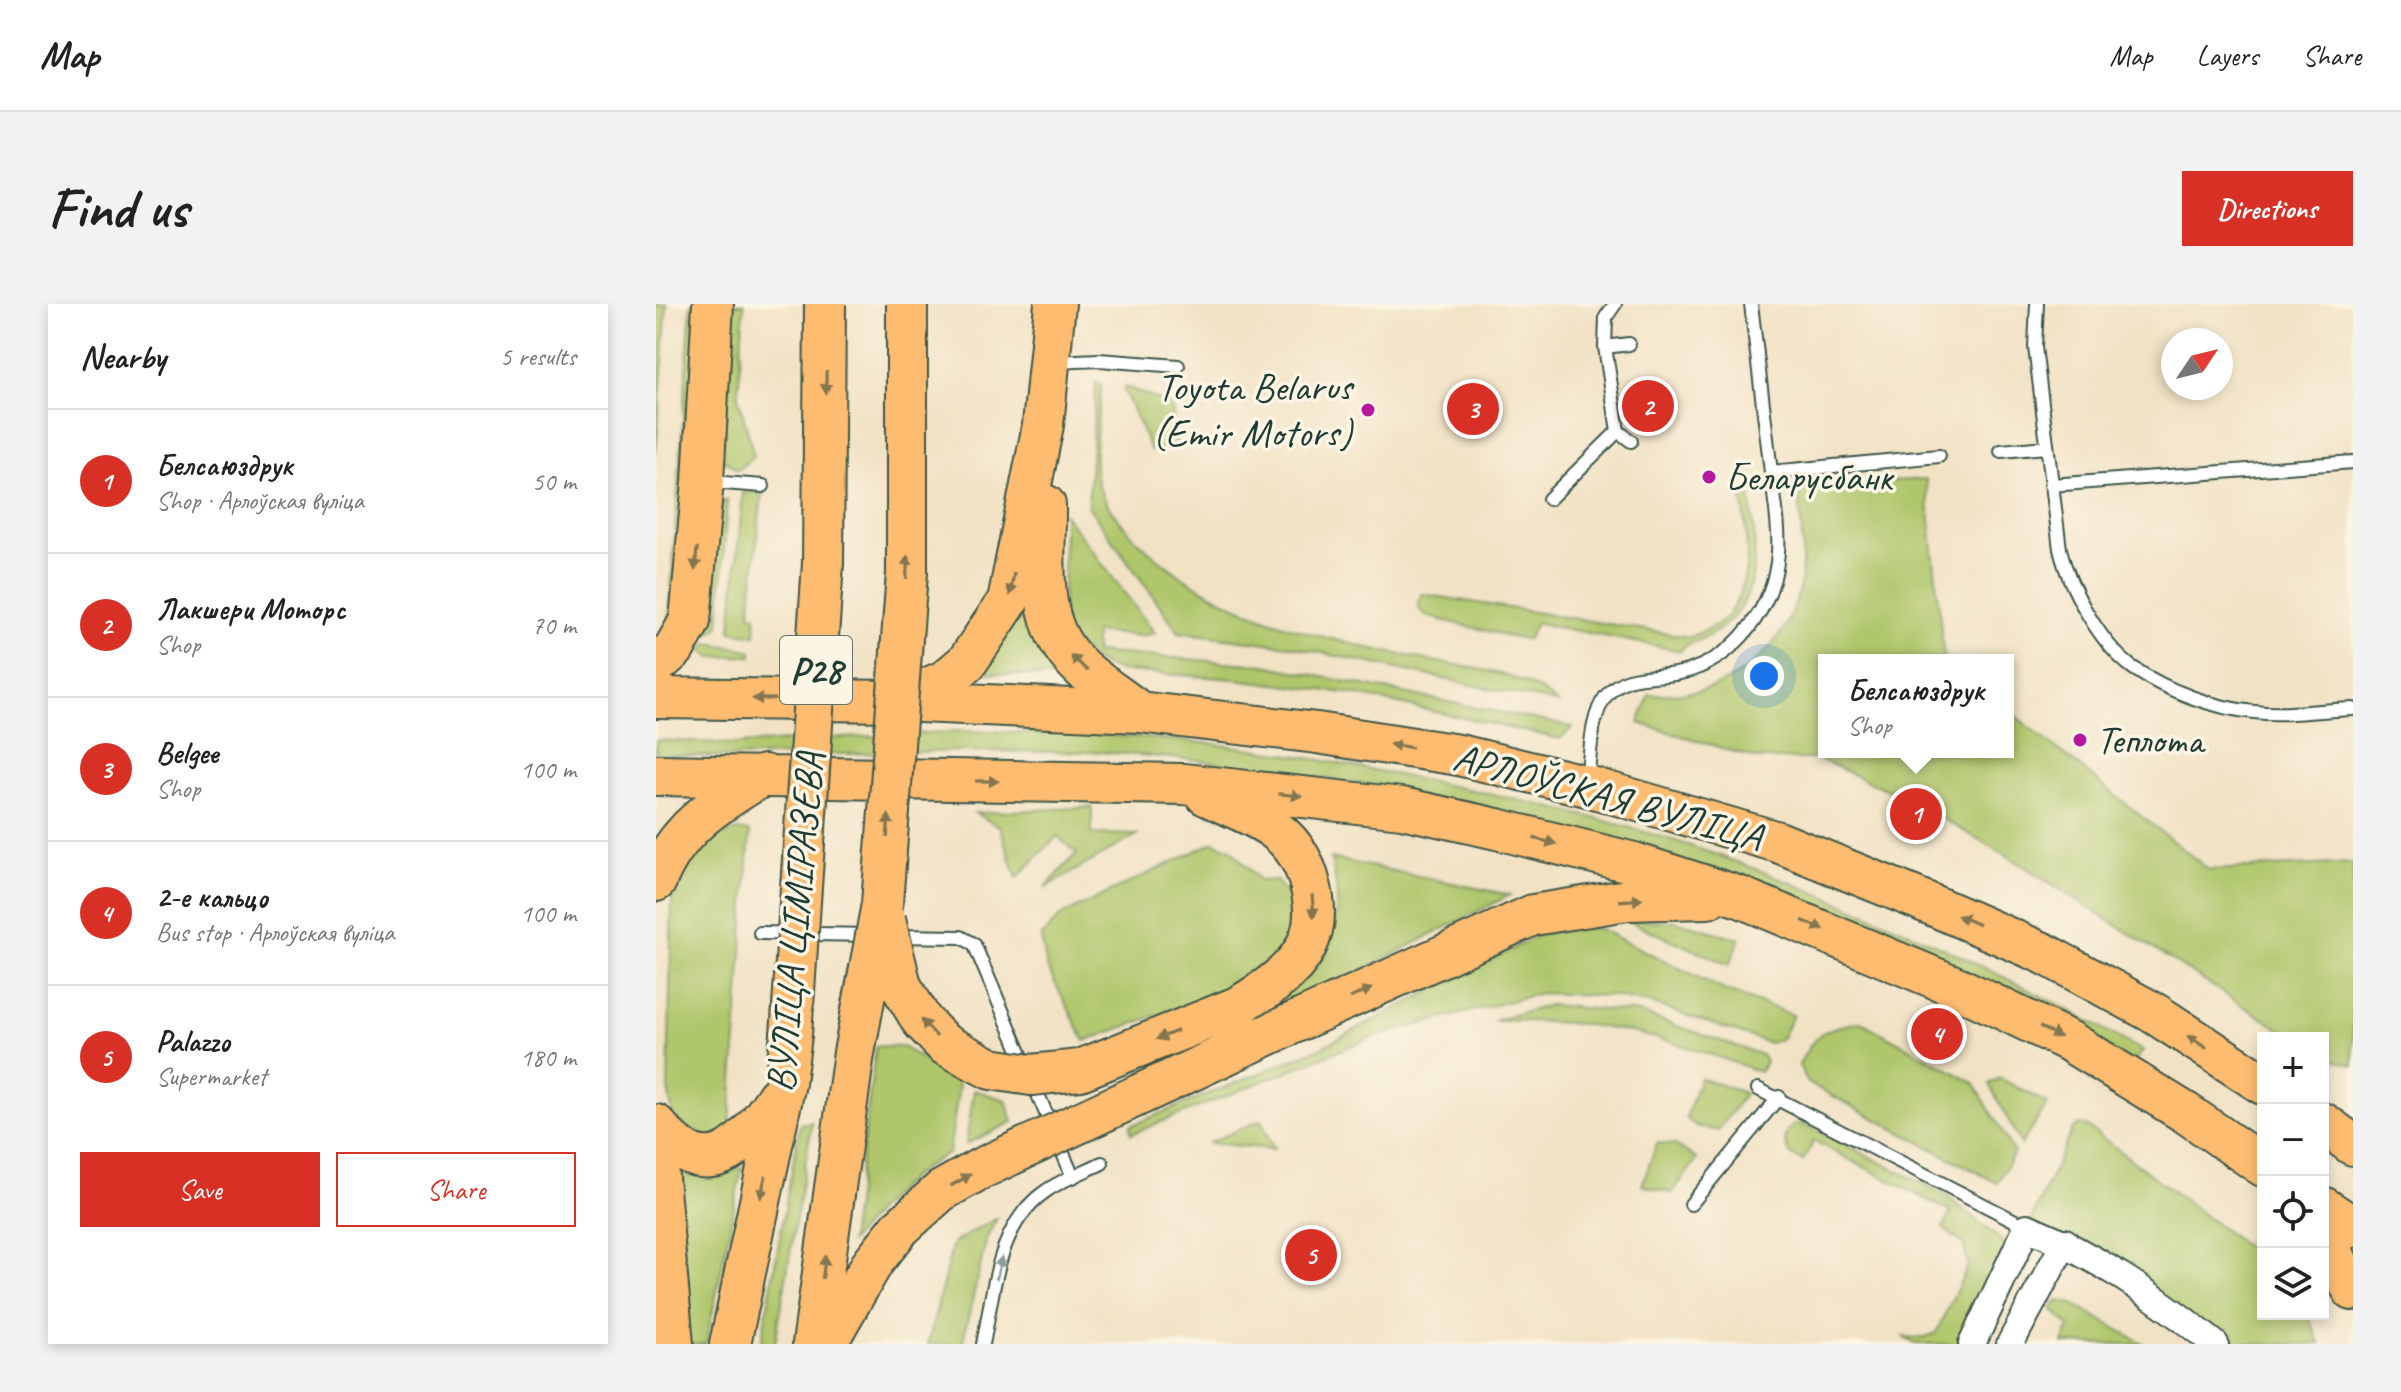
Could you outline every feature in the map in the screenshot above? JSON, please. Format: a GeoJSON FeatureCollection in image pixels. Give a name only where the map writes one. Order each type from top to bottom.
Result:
{"type":"FeatureCollection","features":[{"type":"Feature","properties":{"kind":"main road"},"geometry":{"type":"LineString","coordinates":[[656,665],[674,649],[690,621],[703,481],[713,304]]}},
{"type":"Feature","properties":{"kind":"main road","name":"ВУЛІЦА ЦІМІРАЗЕВА"},"geometry":{"type":"LineString","coordinates":[[730,1344],[785,1083],[791,1035],[823,563],[825,304]]}},
{"type":"Feature","properties":{"kind":"main road","name":"ВУЛІЦА ЦІМІРАЗЕВА"},"geometry":{"type":"LineString","coordinates":[[813,1344],[854,1053],[882,904],[907,573],[907,304]]}},
{"type":"Feature","properties":{"kind":"main road"},"geometry":{"type":"LineString","coordinates":[[898,701],[946,680],[967,662],[1008,601],[1043,425],[1055,304]]}},
{"type":"Feature","properties":{"kind":"main road"},"geometry":{"type":"LineString","coordinates":[[1043,425],[1047,612],[1074,661],[1139,712]]}},
{"type":"Feature","properties":{"kind":"main road","name":"АРЛОЎСКАЯ ВУЛІЦА"},"geometry":{"type":"LineString","coordinates":[[656,698],[898,701],[1139,712],[1317,733],[1459,755],[1587,786],[1778,842],[2043,953],[2154,1013],[2257,1080]]}},
{"type":"Feature","properties":{"kind":"main road","name":"АРЛОЎСКАЯ ВУЛІЦА"},"geometry":{"type":"LineString","coordinates":[[656,775],[1184,784],[1402,808],[1634,863],[1740,897],[1959,988],[2069,1041],[2186,1113],[2248,1156]]}},
{"type":"Feature","properties":{"kind":"main road"},"geometry":{"type":"LineString","coordinates":[[656,881],[665,857],[685,829],[718,803],[764,775]]}},
{"type":"Feature","properties":{"kind":"main road"},"geometry":{"type":"LineString","coordinates":[[882,904],[901,986],[922,1021],[944,1044],[991,1069],[1031,1075],[1080,1070],[1240,1006],[1275,984],[1306,948],[1316,909],[1302,859],[1278,832],[1184,784]]}},
{"type":"Feature","properties":{"kind":"main road"},"geometry":{"type":"LineString","coordinates":[[826,1344],[873,1262],[900,1228],[941,1191],[980,1169],[1533,915],[1627,900],[1740,897]]}},
{"type":"Feature","properties":{"kind":"main road"},"geometry":{"type":"LineString","coordinates":[[656,1125],[671,1143],[688,1155],[705,1159],[723,1155],[737,1147],[758,1127],[785,1083]]}},
{"type":"Feature","properties":{"kind":"main road"},"geometry":{"type":"LineString","coordinates":[[656,1155],[673,1344]]}},
{"type":"Feature","properties":{"kind":"main road"},"geometry":{"type":"LineString","coordinates":[[2329,1211],[2353,1227]]}},
{"type":"Feature","properties":{"kind":"main road"},"geometry":{"type":"LineString","coordinates":[[2329,1247],[2353,1290]]}},
{"type":"Feature","properties":{"kind":"street"},"geometry":{"type":"LineString","coordinates":[[1972,1344],[2027,1227],[2065,1242],[2162,1302],[2215,1344]]}},
{"type":"Feature","properties":{"kind":"street"},"geometry":{"type":"LineString","coordinates":[[2010,1344],[2065,1242]]}},
{"type":"Feature","properties":{"kind":"lane"},"geometry":{"type":"LineString","coordinates":[[1615,304],[1606,317],[1605,347],[1618,431],[1631,441]]}},
{"type":"Feature","properties":{"kind":"lane"},"geometry":{"type":"LineString","coordinates":[[1587,786],[1596,715],[1605,697],[1616,686],[1640,676],[1680,673],[1713,660],[1745,633],[1762,610],[1774,581],[1779,550],[1751,304]]}},
{"type":"Feature","properties":{"kind":"lane"},"geometry":{"type":"LineString","coordinates":[[2037,304],[2035,347],[2051,485],[2067,579],[2087,615],[2132,667],[2192,697],[2226,709],[2259,713],[2353,709]]}},
{"type":"Feature","properties":{"kind":"lane"},"geometry":{"type":"LineString","coordinates":[[1605,347],[1629,344]]}},
{"type":"Feature","properties":{"kind":"lane"},"geometry":{"type":"LineString","coordinates":[[1051,362],[1099,360],[1178,366]]}},
{"type":"Feature","properties":{"kind":"lane"},"geometry":{"type":"LineString","coordinates":[[1549,499],[1618,431]]}},
{"type":"Feature","properties":{"kind":"lane"},"geometry":{"type":"LineString","coordinates":[[2001,451],[2047,447]]}},
{"type":"Feature","properties":{"kind":"lane"},"geometry":{"type":"LineString","coordinates":[[1771,472],[1939,456]]}},
{"type":"Feature","properties":{"kind":"lane"},"geometry":{"type":"LineString","coordinates":[[2051,485],[2353,462]]}},
{"type":"Feature","properties":{"kind":"lane"},"geometry":{"type":"LineString","coordinates":[[703,481],[763,486]]}},
{"type":"Feature","properties":{"kind":"lane"},"geometry":{"type":"LineString","coordinates":[[760,933],[961,937],[974,944],[1073,1177]]}},
{"type":"Feature","properties":{"kind":"lane"},"geometry":{"type":"LineString","coordinates":[[1758,1089],[1779,1097],[2027,1227]]}},
{"type":"Feature","properties":{"kind":"lane"},"geometry":{"type":"LineString","coordinates":[[1691,1204],[1779,1097]]}},
{"type":"Feature","properties":{"kind":"lane"},"geometry":{"type":"LineString","coordinates":[[983,1344],[1008,1233],[1025,1210],[1045,1191],[1102,1163]]}},
{"type":"Feature","properties":{"kind":"green space"},"geometry":{"type":"Polygon","coordinates":[[[656,304],[667,304],[656,452],[656,304]]]}},
{"type":"Feature","properties":{"kind":"green space"},"geometry":{"type":"Polygon","coordinates":[[[691,304],[699,304],[677,618],[669,617],[691,304]]]}},
{"type":"Feature","properties":{"kind":"green space"},"geometry":{"type":"Polygon","coordinates":[[[729,304],[744,304],[738,396],[754,456],[738,470],[722,458],[729,304]]]}},
{"type":"Feature","properties":{"kind":"green space"},"geometry":{"type":"Polygon","coordinates":[[[1096,382],[1101,385],[1095,455],[1098,485],[1122,524],[1164,564],[1197,586],[1270,620],[1348,643],[1496,673],[1528,684],[1557,703],[1290,646],[1179,632],[1088,506],[1096,382]]]}},
{"type":"Feature","properties":{"kind":"green space"},"geometry":{"type":"Polygon","coordinates":[[[1123,388],[1172,406],[1176,446],[1151,451],[1123,388]]]}},
{"type":"Feature","properties":{"kind":"green space"},"geometry":{"type":"Polygon","coordinates":[[[1926,479],[1943,654],[1818,654],[1818,758],[2014,758],[2014,715],[2209,870],[2353,863],[2353,1065],[2329,1059],[2329,1032],[2285,1032],[2003,853],[1905,798],[1819,759],[1758,759],[1639,723],[1649,695],[1692,692],[1716,686],[1750,666],[1777,638],[1788,621],[1800,585],[1798,487],[1926,479]]]}},
{"type":"Feature","properties":{"kind":"green space"},"geometry":{"type":"Polygon","coordinates":[[[743,492],[762,492],[750,614],[756,615],[755,635],[731,631],[743,492]]]}},
{"type":"Feature","properties":{"kind":"green space"},"geometry":{"type":"Polygon","coordinates":[[[1750,495],[1754,565],[1742,605],[1729,621],[1711,635],[1685,645],[1681,651],[1536,623],[1528,639],[1520,639],[1426,616],[1418,607],[1421,594],[1690,637],[1724,619],[1740,592],[1747,544],[1742,496],[1750,495]]]}},
{"type":"Feature","properties":{"kind":"green space"},"geometry":{"type":"Polygon","coordinates":[[[727,500],[719,627],[709,633],[706,629],[720,504],[727,500]]]}},
{"type":"Feature","properties":{"kind":"green space"},"geometry":{"type":"Polygon","coordinates":[[[1064,514],[1155,633],[1142,636],[1095,632],[1095,652],[1264,665],[1573,727],[1560,739],[1353,694],[1235,679],[1121,671],[1102,665],[1063,632],[1064,514]]]}},
{"type":"Feature","properties":{"kind":"green space"},"geometry":{"type":"Polygon","coordinates":[[[1030,571],[1035,628],[1045,651],[1063,678],[973,672],[1030,571]]]}},
{"type":"Feature","properties":{"kind":"green space"},"geometry":{"type":"Polygon","coordinates":[[[708,643],[751,650],[752,656],[711,657],[703,651],[708,643]]]}},
{"type":"Feature","properties":{"kind":"green space"},"geometry":{"type":"Polygon","coordinates":[[[962,731],[1144,738],[1269,751],[1462,788],[1624,826],[1775,876],[1883,921],[1988,969],[2143,1051],[2132,1065],[2036,1013],[1371,785],[1198,760],[1101,752],[956,751],[726,757],[656,755],[656,740],[740,744],[962,731]]]}},
{"type":"Feature","properties":{"kind":"green space"},"geometry":{"type":"Polygon","coordinates":[[[1092,807],[1092,834],[1137,835],[1045,888],[1077,853],[1057,836],[1017,878],[1000,827],[975,813],[1092,807]]]}},
{"type":"Feature","properties":{"kind":"green space"},"geometry":{"type":"Polygon","coordinates":[[[736,830],[750,832],[730,1126],[705,1144],[673,1116],[668,1089],[672,896],[681,852],[694,858],[713,838],[736,830]]]}},
{"type":"Feature","properties":{"kind":"green space"},"geometry":{"type":"Polygon","coordinates":[[[1214,842],[1231,849],[1260,881],[1276,880],[1300,911],[1288,946],[1253,974],[1225,988],[1085,1041],[1047,967],[1041,937],[1062,915],[1214,842]]]}},
{"type":"Feature","properties":{"kind":"green space"},"geometry":{"type":"Polygon","coordinates":[[[1330,858],[1510,895],[1362,970],[1273,1007],[1319,963],[1331,939],[1337,898],[1330,858]]]}},
{"type":"Feature","properties":{"kind":"green space"},"geometry":{"type":"Polygon","coordinates":[[[1626,920],[1675,921],[1740,939],[1729,965],[1626,920]]]}},
{"type":"Feature","properties":{"kind":"green space"},"geometry":{"type":"Polygon","coordinates":[[[1575,927],[1600,929],[1724,990],[1793,1015],[1781,1039],[1769,1043],[1653,1004],[1613,996],[1540,993],[1373,1037],[1131,1134],[1130,1126],[1318,1049],[1541,934],[1575,927]]]}},
{"type":"Feature","properties":{"kind":"green space"},"geometry":{"type":"Polygon","coordinates":[[[1550,1005],[1639,1013],[1762,1055],[1766,1062],[1759,1072],[1661,1039],[1598,1026],[1493,1021],[1550,1005]]]}},
{"type":"Feature","properties":{"kind":"green space"},"geometry":{"type":"Polygon","coordinates":[[[1861,1022],[1974,1083],[2014,1153],[1997,1183],[1808,1083],[1799,1065],[1816,1038],[1830,1029],[1861,1022]]]}},
{"type":"Feature","properties":{"kind":"green space"},"geometry":{"type":"Polygon","coordinates":[[[876,1046],[903,1047],[959,1084],[949,1153],[907,1181],[850,1242],[876,1046]]]}},
{"type":"Feature","properties":{"kind":"green space"},"geometry":{"type":"Polygon","coordinates":[[[1700,1078],[1745,1093],[1718,1131],[1696,1126],[1686,1118],[1700,1078]]]}},
{"type":"Feature","properties":{"kind":"green space"},"geometry":{"type":"Polygon","coordinates":[[[2000,1078],[2048,1104],[2021,1144],[1989,1084],[2000,1078]]]}},
{"type":"Feature","properties":{"kind":"green space"},"geometry":{"type":"Polygon","coordinates":[[[974,1090],[1006,1100],[1013,1122],[966,1144],[974,1090]]]}},
{"type":"Feature","properties":{"kind":"green space"},"geometry":{"type":"Polygon","coordinates":[[[1261,1120],[1274,1149],[1208,1143],[1261,1120]]]}},
{"type":"Feature","properties":{"kind":"green space"},"geometry":{"type":"Polygon","coordinates":[[[812,1122],[775,1344],[761,1344],[800,1124],[812,1122]]]}},
{"type":"Feature","properties":{"kind":"green space"},"geometry":{"type":"Polygon","coordinates":[[[1795,1124],[1807,1125],[1944,1194],[2007,1245],[1962,1344],[1915,1344],[1903,1337],[1923,1338],[1936,1333],[1968,1266],[1964,1245],[1943,1228],[1951,1212],[1814,1141],[1803,1161],[1790,1154],[1785,1137],[1795,1124]]]}},
{"type":"Feature","properties":{"kind":"green space"},"geometry":{"type":"Polygon","coordinates":[[[2079,1125],[2088,1127],[2257,1255],[2257,1320],[2310,1320],[2320,1344],[2209,1344],[2030,1223],[2072,1130],[2079,1125]]]}},
{"type":"Feature","properties":{"kind":"green space"},"geometry":{"type":"Polygon","coordinates":[[[1657,1143],[1675,1145],[1697,1159],[1672,1193],[1642,1185],[1657,1143]]]}},
{"type":"Feature","properties":{"kind":"green space"},"geometry":{"type":"Polygon","coordinates":[[[670,1167],[724,1172],[742,1168],[706,1344],[688,1344],[670,1167]]]}},
{"type":"Feature","properties":{"kind":"green space"},"geometry":{"type":"Polygon","coordinates":[[[997,1218],[987,1237],[962,1344],[928,1344],[953,1243],[997,1218]]]}},
{"type":"Feature","properties":{"kind":"green space"},"geometry":{"type":"Polygon","coordinates":[[[2058,1301],[2073,1304],[2144,1344],[2063,1344],[2070,1327],[2052,1309],[2058,1301]]]}},
{"type":"Feature","properties":{"kind":"place","name":"Лакшери Моторс"},"geometry":{"type":"Point","coordinates":[1648,406]}},
{"type":"Feature","properties":{"kind":"place","name":"Belgee"},"geometry":{"type":"Point","coordinates":[1473,409]}},
{"type":"Feature","properties":{"kind":"place","name":"Toyota Belarus (Emir Motors)"},"geometry":{"type":"Point","coordinates":[1368,410]}},
{"type":"Feature","properties":{"kind":"place","name":"Беларусбанк"},"geometry":{"type":"Point","coordinates":[1709,477]}},
{"type":"Feature","properties":{"kind":"place","name":"Теплота"},"geometry":{"type":"Point","coordinates":[2080,740]}},
{"type":"Feature","properties":{"kind":"place","name":"Белсаюздрук"},"geometry":{"type":"Point","coordinates":[1916,814]}},
{"type":"Feature","properties":{"kind":"place","name":"2-е кальцо"},"geometry":{"type":"Point","coordinates":[1937,1034]}},
{"type":"Feature","properties":{"kind":"place","name":"Palazzo"},"geometry":{"type":"Point","coordinates":[1311,1255]}}]}
